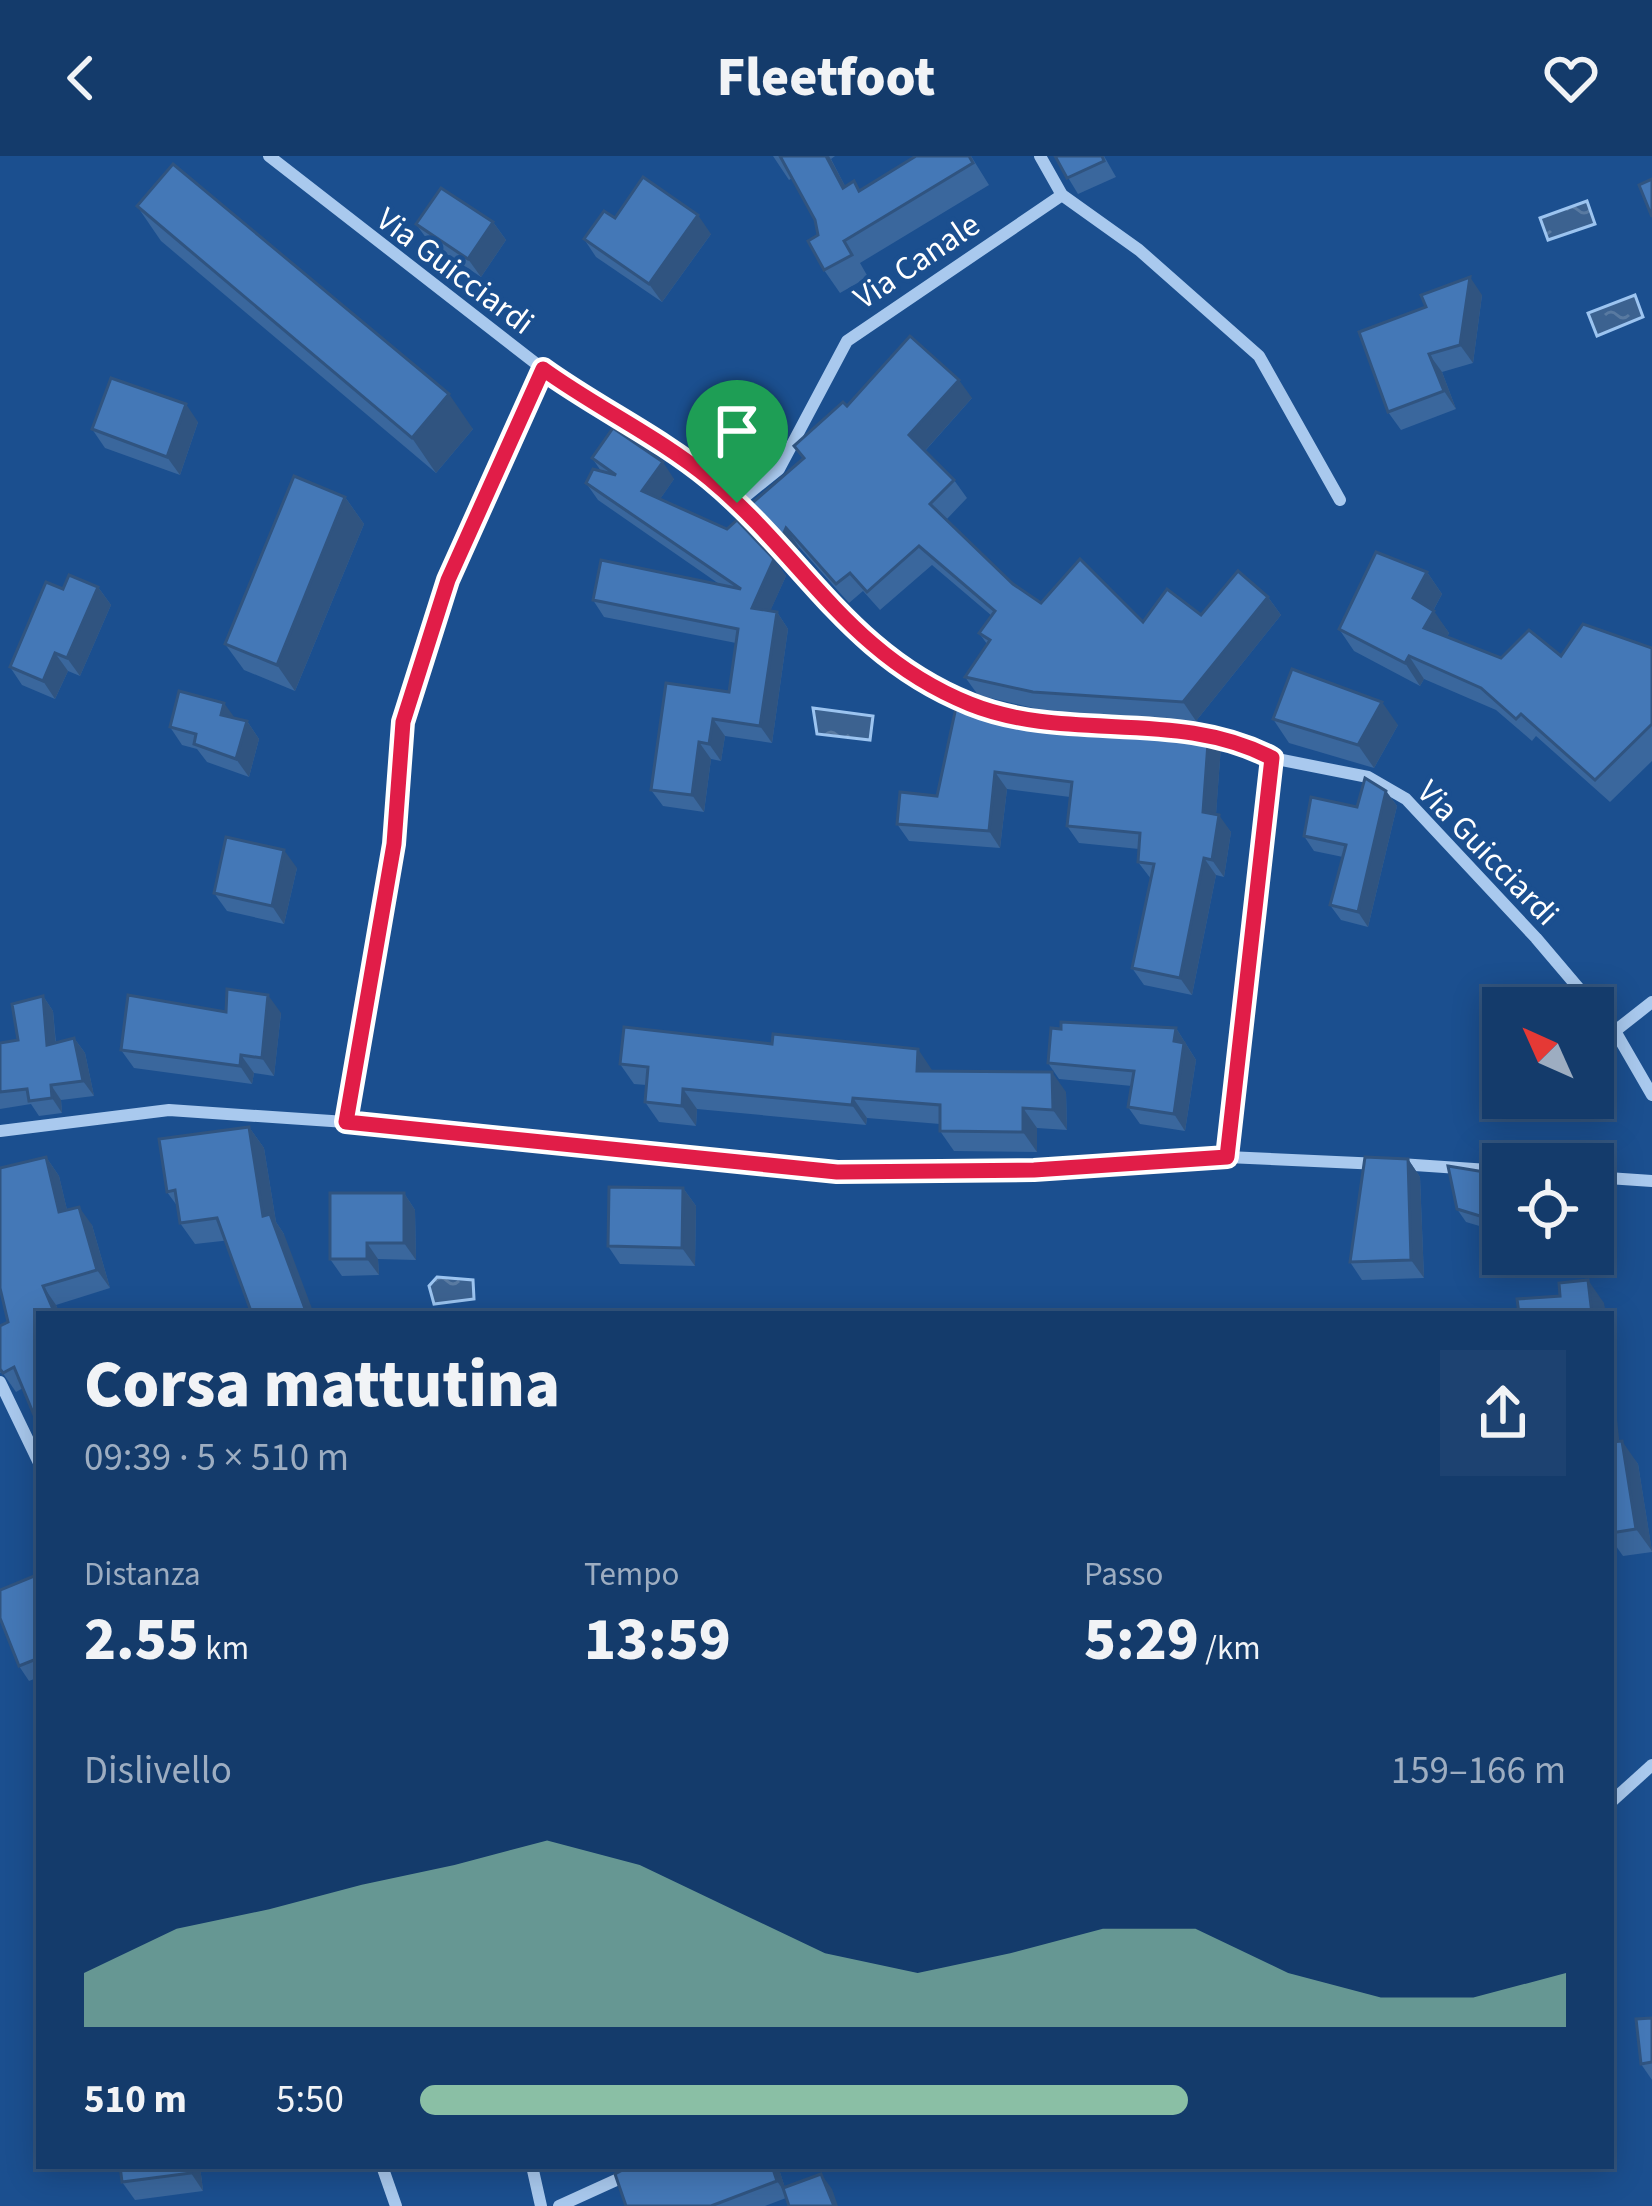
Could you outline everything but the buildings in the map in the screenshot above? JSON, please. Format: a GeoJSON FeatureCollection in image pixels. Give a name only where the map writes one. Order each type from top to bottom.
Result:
{"type":"FeatureCollection","features":[{"type":"Feature","properties":{"kind":"street","name":"Via Guicciardi"},"geometry":{"type":"LineString","coordinates":[[268,156],[543,369],[706,476],[737,503],[846,626],[926,683],[991,709]]}},
{"type":"Feature","properties":{"kind":"street"},"geometry":{"type":"LineString","coordinates":[[1040,156],[1062,195],[1139,250],[1259,356],[1340,500]]}},
{"type":"Feature","properties":{"kind":"street","name":"Via Canale"},"geometry":{"type":"LineString","coordinates":[[737,503],[779,469],[847,341],[1062,195]]}},
{"type":"Feature","properties":{"kind":"street"},"geometry":{"type":"LineString","coordinates":[[346,1122],[394,844],[403,722],[448,580],[543,369]]}},
{"type":"Feature","properties":{"kind":"street","name":"Via Guicciardi"},"geometry":{"type":"LineString","coordinates":[[1194,731],[1233,737],[1272,758],[1368,776],[1406,799],[1615,1031],[1652,1095]]}},
{"type":"Feature","properties":{"kind":"street"},"geometry":{"type":"LineString","coordinates":[[1227,1157],[1272,758]]}},
{"type":"Feature","properties":{"kind":"street"},"geometry":{"type":"LineString","coordinates":[[1615,1031],[1652,1002]]}},
{"type":"Feature","properties":{"kind":"street"},"geometry":{"type":"LineString","coordinates":[[0,1131],[169,1110],[346,1122],[837,1172],[1034,1170],[1227,1157],[1482,1170]]}},
{"type":"Feature","properties":{"kind":"street"},"geometry":{"type":"LineString","coordinates":[[1614,1178],[1652,1181]]}},
{"type":"Feature","properties":{"kind":"street"},"geometry":{"type":"LineString","coordinates":[[0,1382],[36,1457]]}},
{"type":"Feature","properties":{"kind":"street"},"geometry":{"type":"LineString","coordinates":[[1614,1799],[1652,1766]]}},
{"type":"Feature","properties":{"kind":"street"},"geometry":{"type":"LineString","coordinates":[[383,2169],[396,2206]]}},
{"type":"Feature","properties":{"kind":"street"},"geometry":{"type":"LineString","coordinates":[[533,2169],[541,2206]]}},
{"type":"Feature","properties":{"kind":"street"},"geometry":{"type":"LineString","coordinates":[[560,2206],[640,2169]]}},
{"type":"Feature","properties":{"kind":"water"},"geometry":{"type":"Polygon","coordinates":[[[1587,201],[1595,224],[1548,240],[1540,218],[1587,201]]]}},
{"type":"Feature","properties":{"kind":"water"},"geometry":{"type":"Polygon","coordinates":[[[1635,295],[1643,317],[1597,336],[1588,313],[1635,295]]]}},
{"type":"Feature","properties":{"kind":"water"},"geometry":{"type":"Polygon","coordinates":[[[813,708],[873,716],[870,740],[817,734],[813,708]]]}},
{"type":"Feature","properties":{"kind":"water"},"geometry":{"type":"Polygon","coordinates":[[[437,1277],[473,1280],[474,1299],[434,1304],[429,1286],[437,1277]]]}},
{"type":"Feature","properties":{"kind":"route"},"geometry":{"type":"LineString","coordinates":[[543,369],[706,476],[737,503],[846,626],[926,683],[973,705],[1045,721],[1154,725],[1233,737],[1272,758],[1227,1157],[1034,1170],[837,1172],[346,1122],[394,844],[403,722],[448,580],[496,470],[528,412],[543,369]]}}]}
